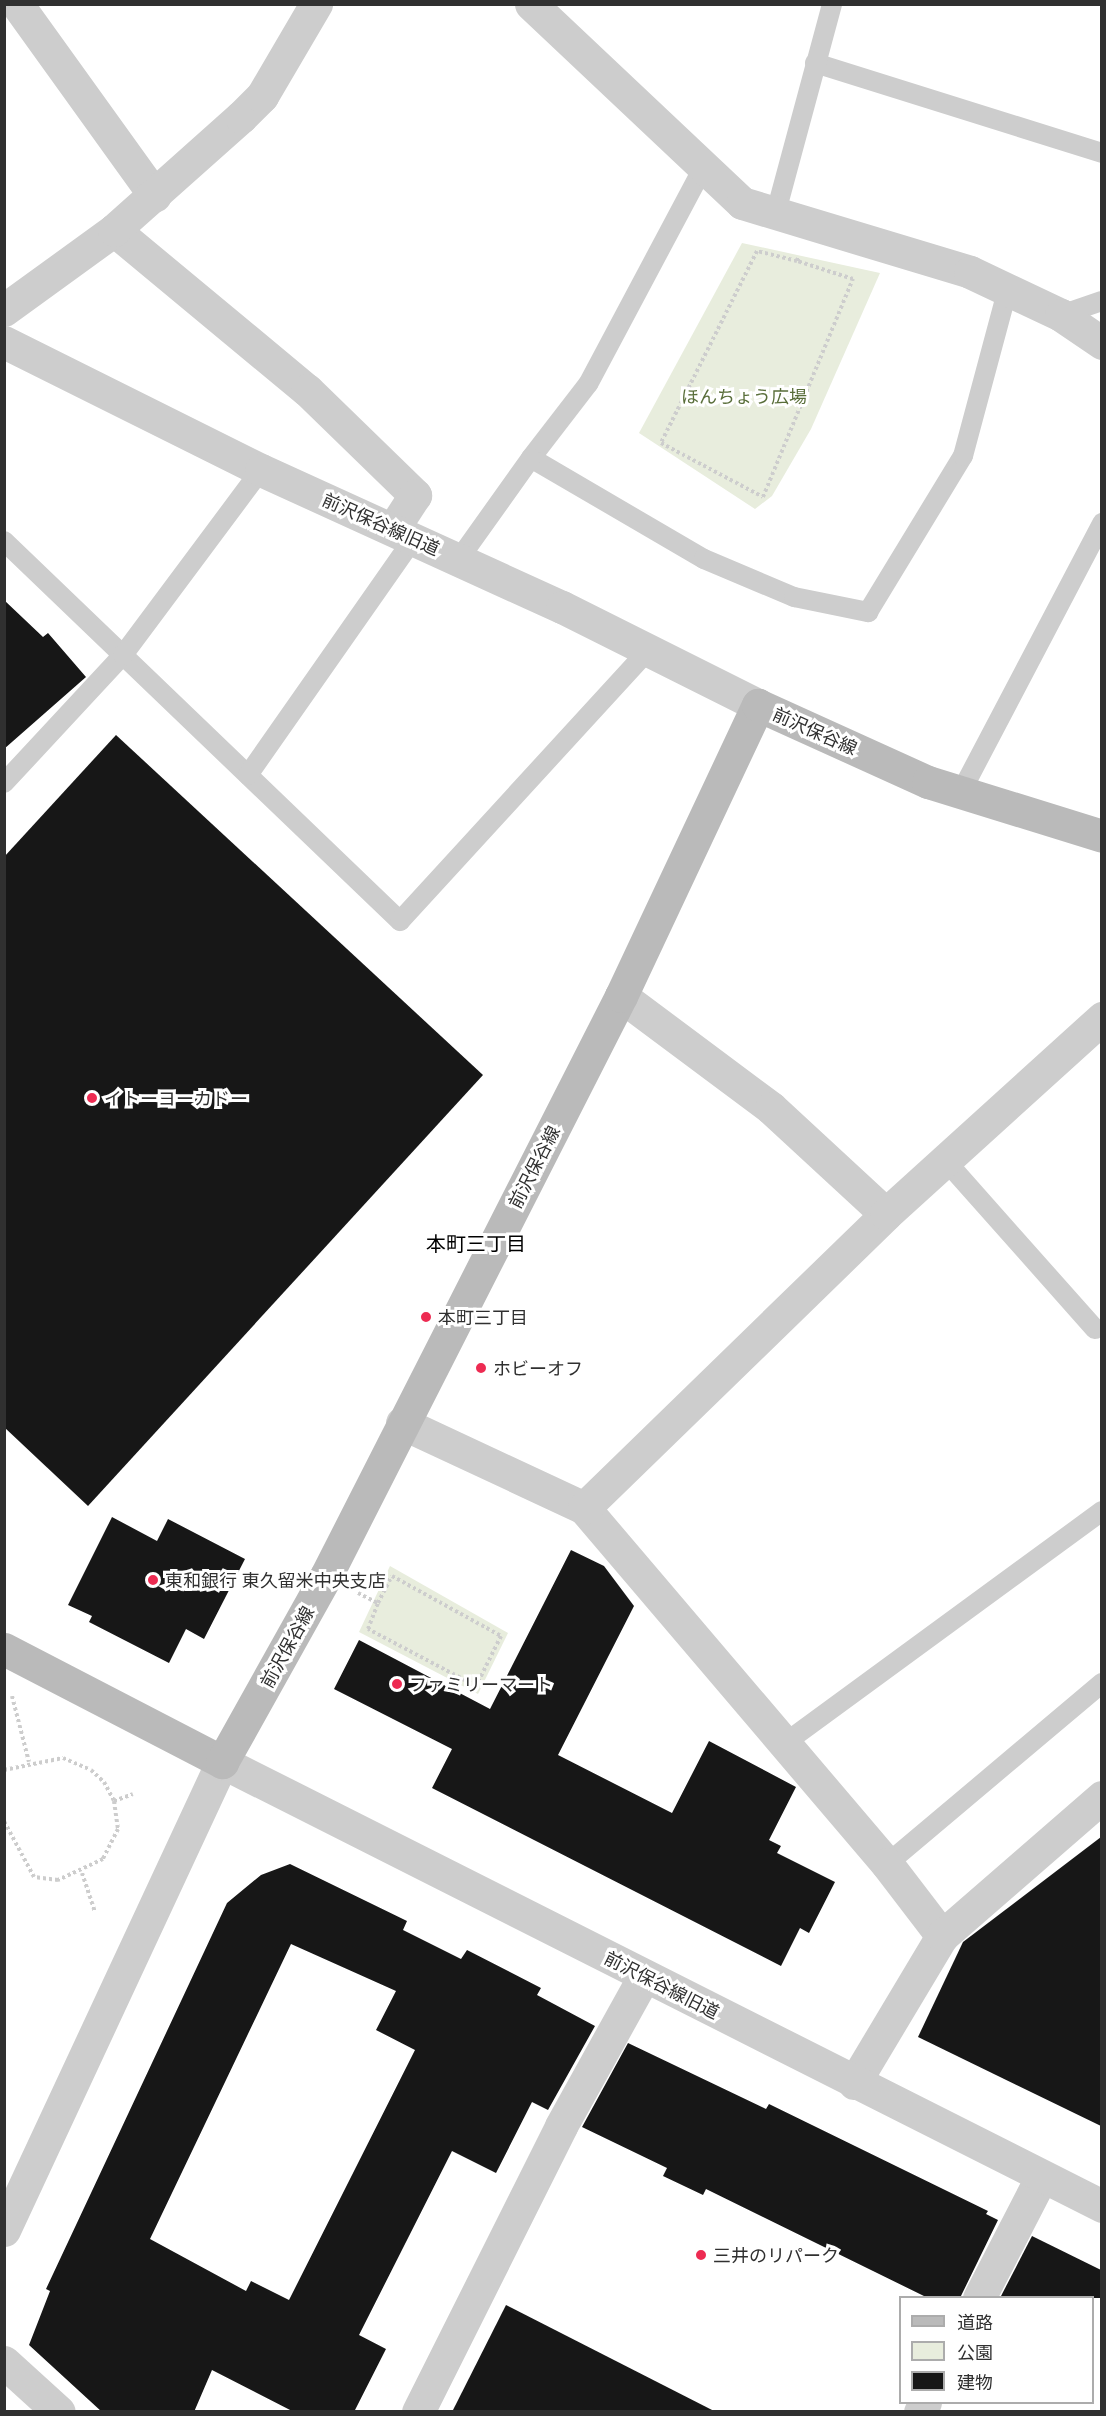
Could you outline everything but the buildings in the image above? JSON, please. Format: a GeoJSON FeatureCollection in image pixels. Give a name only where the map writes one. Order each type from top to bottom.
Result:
{"type":"FeatureCollection","features":[{"type":"Feature","properties":{"kind":"main road","name":"前沢保谷線"},"geometry":{"type":"LineString","coordinates":[[222,1762],[326,1576],[621,996],[759,705],[928,782],[1101,836]]}},
{"type":"Feature","properties":{"kind":"main road"},"geometry":{"type":"LineString","coordinates":[[4,1649],[222,1762]]}},
{"type":"Feature","properties":{"kind":"street"},"geometry":{"type":"LineString","coordinates":[[17,4],[155,196]]}},
{"type":"Feature","properties":{"kind":"street"},"geometry":{"type":"LineString","coordinates":[[4,310],[114,230],[155,196],[262,96],[315,4]]}},
{"type":"Feature","properties":{"kind":"street"},"geometry":{"type":"LineString","coordinates":[[531,4],[702,170],[742,203],[813,223],[1008,288],[1061,315],[1101,343]]}},
{"type":"Feature","properties":{"kind":"street"},"geometry":{"type":"LineString","coordinates":[[114,230],[307,390],[415,495],[404,533]]}},
{"type":"Feature","properties":{"kind":"street","name":"前沢保谷線旧道"},"geometry":{"type":"LineString","coordinates":[[4,342],[261,470],[404,533],[759,705]]}},
{"type":"Feature","properties":{"kind":"street"},"geometry":{"type":"LineString","coordinates":[[621,996],[771,1108],[886,1214]]}},
{"type":"Feature","properties":{"kind":"street"},"geometry":{"type":"LineString","coordinates":[[584,1508],[886,1214],[1101,1018]]}},
{"type":"Feature","properties":{"kind":"street"},"geometry":{"type":"LineString","coordinates":[[402,1424],[584,1508],[887,1864],[942,1936]]}},
{"type":"Feature","properties":{"kind":"street"},"geometry":{"type":"LineString","coordinates":[[4,2230],[222,1762]]}},
{"type":"Feature","properties":{"kind":"street","name":"前沢保谷線旧道"},"geometry":{"type":"LineString","coordinates":[[222,1762],[1041,2178],[1101,2206]]}},
{"type":"Feature","properties":{"kind":"street"},"geometry":{"type":"LineString","coordinates":[[854,2083],[942,1936],[1101,1797]]}},
{"type":"Feature","properties":{"kind":"street"},"geometry":{"type":"LineString","coordinates":[[418,2412],[561,2126],[644,1976]]}},
{"type":"Feature","properties":{"kind":"street"},"geometry":{"type":"LineString","coordinates":[[980,2296],[1041,2178]]}},
{"type":"Feature","properties":{"kind":"street"},"geometry":{"type":"LineString","coordinates":[[4,2362],[59,2412]]}},
{"type":"Feature","properties":{"kind":"lane"},"geometry":{"type":"LineString","coordinates":[[776,212],[832,4]]}},
{"type":"Feature","properties":{"kind":"lane"},"geometry":{"type":"LineString","coordinates":[[815,63],[1101,153]]}},
{"type":"Feature","properties":{"kind":"lane"},"geometry":{"type":"LineString","coordinates":[[459,559],[531,458],[588,384],[702,170]]}},
{"type":"Feature","properties":{"kind":"lane"},"geometry":{"type":"LineString","coordinates":[[531,458],[704,559],[794,597],[868,612],[963,456],[1008,288]]}},
{"type":"Feature","properties":{"kind":"lane"},"geometry":{"type":"LineString","coordinates":[[1061,315],[1101,301]]}},
{"type":"Feature","properties":{"kind":"lane"},"geometry":{"type":"LineString","coordinates":[[4,783],[123,655],[261,470]]}},
{"type":"Feature","properties":{"kind":"lane"},"geometry":{"type":"LineString","coordinates":[[961,792],[1101,523]]}},
{"type":"Feature","properties":{"kind":"lane"},"geometry":{"type":"LineString","coordinates":[[248,775],[404,533]]}},
{"type":"Feature","properties":{"kind":"lane"},"geometry":{"type":"LineString","coordinates":[[4,541],[400,921],[648,650]]}},
{"type":"Feature","properties":{"kind":"lane"},"geometry":{"type":"LineString","coordinates":[[945,1160],[1095,1329]]}},
{"type":"Feature","properties":{"kind":"lane"},"geometry":{"type":"LineString","coordinates":[[784,1743],[1101,1511]]}},
{"type":"Feature","properties":{"kind":"lane"},"geometry":{"type":"LineString","coordinates":[[887,1864],[1101,1683]]}},
{"type":"Feature","properties":{"kind":"path"},"geometry":{"type":"LineString","coordinates":[[797,261],[813,223]]}},
{"type":"Feature","properties":{"kind":"path"},"geometry":{"type":"LineString","coordinates":[[757,251],[797,261],[853,279],[763,497],[661,443],[757,251]]}},
{"type":"Feature","properties":{"kind":"path"},"geometry":{"type":"LineString","coordinates":[[392,1576],[501,1636],[476,1686],[368,1629],[378,1603],[392,1576]]}},
{"type":"Feature","properties":{"kind":"path"},"geometry":{"type":"LineString","coordinates":[[357,1592],[378,1603]]}},
{"type":"Feature","properties":{"kind":"path"},"geometry":{"type":"LineString","coordinates":[[12,1696],[29,1762]]}},
{"type":"Feature","properties":{"kind":"path"},"geometry":{"type":"LineString","coordinates":[[4,1770],[29,1762],[63,1758],[91,1770],[104,1782],[114,1801],[118,1829],[103,1859],[82,1873],[58,1880],[34,1877],[4,1821]]}},
{"type":"Feature","properties":{"kind":"path"},"geometry":{"type":"LineString","coordinates":[[114,1801],[133,1794]]}},
{"type":"Feature","properties":{"kind":"path"},"geometry":{"type":"LineString","coordinates":[[82,1873],[95,1912]]}},
{"type":"Feature","properties":{"kind":"green space","name":"ほんちょう広場"},"geometry":{"type":"Polygon","coordinates":[[[742,243],[880,273],[811,429],[772,496],[755,509],[639,433],[742,243]]]}},
{"type":"Feature","properties":{"kind":"green space"},"geometry":{"type":"Polygon","coordinates":[[[390,1566],[508,1633],[478,1694],[359,1632],[390,1566]]]}},
{"type":"Feature","properties":{"kind":"place","name":"イトーヨーカドー"},"geometry":{"type":"Point","coordinates":[92,1098]}},
{"type":"Feature","properties":{"kind":"place","name":"本町三丁目"},"geometry":{"type":"Point","coordinates":[426,1317]}},
{"type":"Feature","properties":{"kind":"place","name":"ホビーオフ"},"geometry":{"type":"Point","coordinates":[481,1368]}},
{"type":"Feature","properties":{"kind":"place","name":"東和銀行 東久留米中央支店"},"geometry":{"type":"Point","coordinates":[153,1580]}},
{"type":"Feature","properties":{"kind":"place","name":"ファミリーマート"},"geometry":{"type":"Point","coordinates":[397,1684]}},
{"type":"Feature","properties":{"kind":"place","name":"三井のリパーク"},"geometry":{"type":"Point","coordinates":[701,2255]}},
{"type":"Feature","properties":{"kind":"district","name":"本町三丁目"},"geometry":{"type":"Point","coordinates":[476,1243]}}]}
